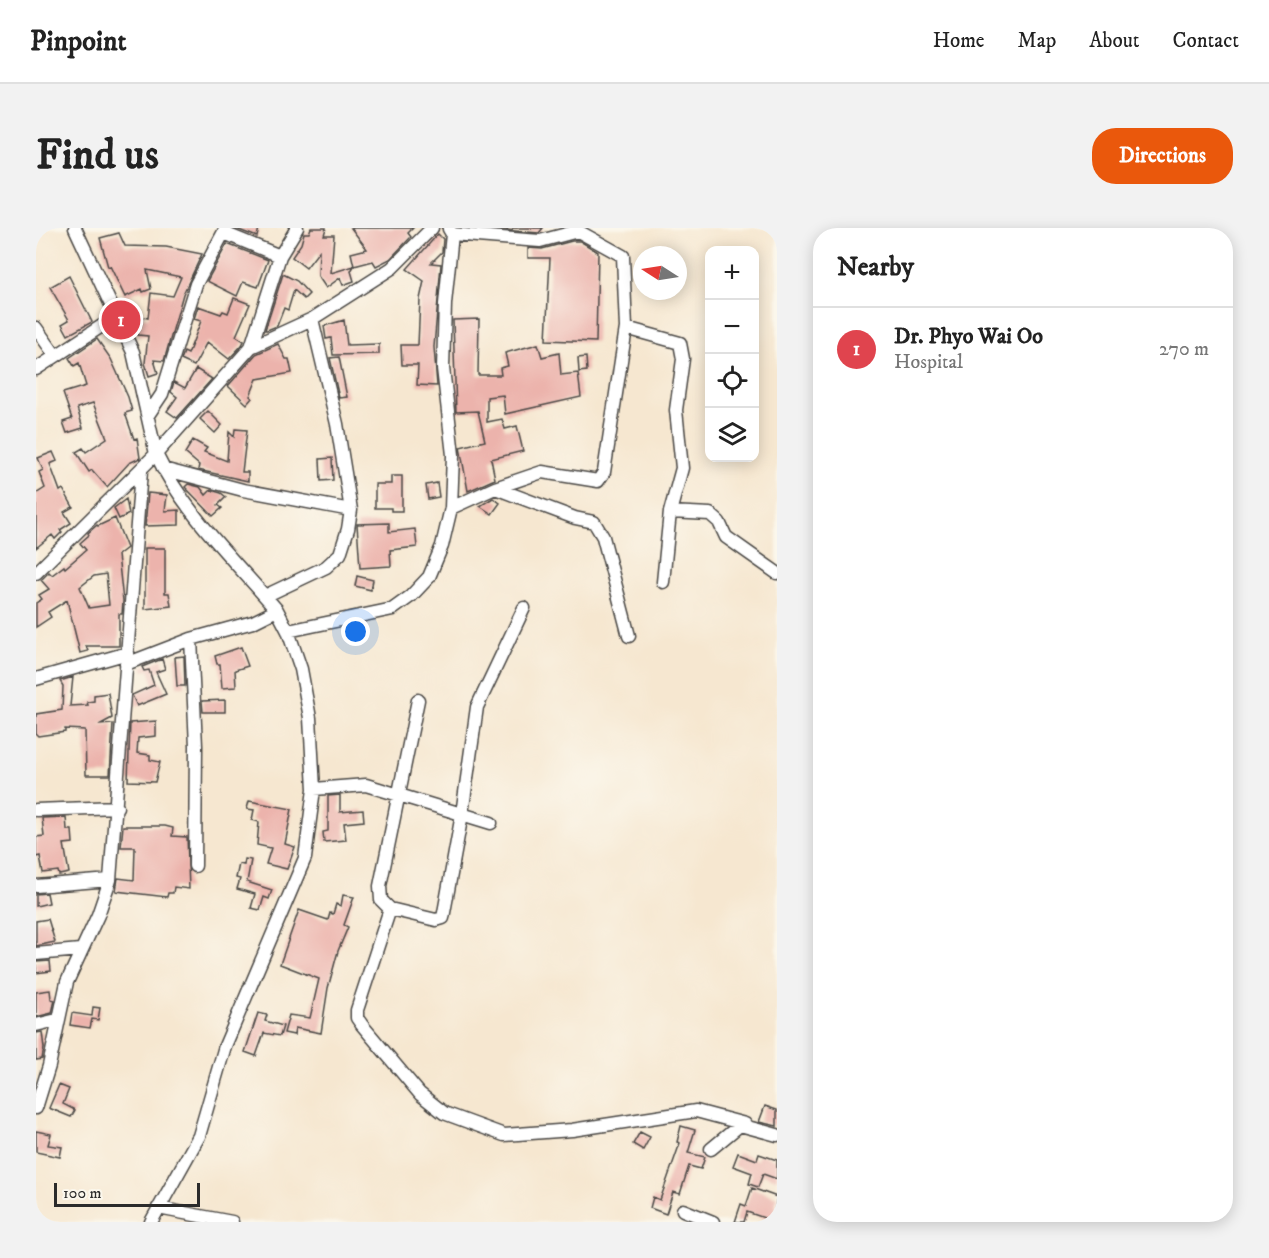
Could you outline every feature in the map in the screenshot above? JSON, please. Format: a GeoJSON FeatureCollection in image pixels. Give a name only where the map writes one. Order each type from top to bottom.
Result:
{"type":"FeatureCollection","features":[{"type":"Feature","properties":{"kind":"street"},"geometry":{"type":"LineString","coordinates":[[75,228],[133,352],[156,454],[163,470],[180,498],[277,610],[288,631],[301,669],[310,718],[314,789],[304,858],[225,1046],[199,1136],[151,1222]]}},
{"type":"Feature","properties":{"kind":"street"},"geometry":{"type":"LineString","coordinates":[[36,573],[141,471],[251,347],[280,256],[297,228]]}},
{"type":"Feature","properties":{"kind":"street"},"geometry":{"type":"LineString","coordinates":[[251,347],[312,320],[392,268],[432,228]]}},
{"type":"Feature","properties":{"kind":"street"},"geometry":{"type":"LineString","coordinates":[[148,415],[162,394],[196,284],[225,231],[280,256]]}},
{"type":"Feature","properties":{"kind":"street"},"geometry":{"type":"LineString","coordinates":[[288,631],[393,609],[411,596],[429,577],[442,546],[451,508],[453,455],[443,368],[450,231],[540,241],[578,231],[604,243],[623,256],[626,328],[604,472],[598,481],[542,472],[495,488],[451,508]]}},
{"type":"Feature","properties":{"kind":"street"},"geometry":{"type":"LineString","coordinates":[[36,369],[117,316]]}},
{"type":"Feature","properties":{"kind":"street"},"geometry":{"type":"LineString","coordinates":[[265,596],[326,567],[340,554],[351,510],[337,423],[312,320]]}},
{"type":"Feature","properties":{"kind":"street"},"geometry":{"type":"LineString","coordinates":[[36,328],[55,356]]}},
{"type":"Feature","properties":{"kind":"street"},"geometry":{"type":"LineString","coordinates":[[626,328],[680,343],[683,359],[676,410],[682,468],[670,512],[663,582]]}},
{"type":"Feature","properties":{"kind":"street"},"geometry":{"type":"LineString","coordinates":[[163,470],[243,490],[351,510]]}},
{"type":"Feature","properties":{"kind":"street"},"geometry":{"type":"LineString","coordinates":[[36,1108],[49,1066],[57,1020],[67,982],[98,915],[110,880],[117,807],[130,585],[141,471]]}},
{"type":"Feature","properties":{"kind":"street"},"geometry":{"type":"LineString","coordinates":[[495,488],[575,518],[594,522],[603,537],[629,636]]}},
{"type":"Feature","properties":{"kind":"street"},"geometry":{"type":"LineString","coordinates":[[670,512],[710,514],[719,522],[726,537],[777,573]]}},
{"type":"Feature","properties":{"kind":"street"},"geometry":{"type":"LineString","coordinates":[[418,700],[380,886],[381,900],[390,909],[436,920],[443,918],[462,814],[477,707],[524,608]]}},
{"type":"Feature","properties":{"kind":"street"},"geometry":{"type":"LineString","coordinates":[[36,679],[127,658],[253,622],[277,610]]}},
{"type":"Feature","properties":{"kind":"street"},"geometry":{"type":"LineString","coordinates":[[191,639],[196,746],[195,866]]}},
{"type":"Feature","properties":{"kind":"street"},"geometry":{"type":"LineString","coordinates":[[314,789],[366,785],[491,823]]}},
{"type":"Feature","properties":{"kind":"street"},"geometry":{"type":"LineString","coordinates":[[36,810],[117,807]]}},
{"type":"Feature","properties":{"kind":"street"},"geometry":{"type":"LineString","coordinates":[[36,886],[110,880]]}},
{"type":"Feature","properties":{"kind":"street"},"geometry":{"type":"LineString","coordinates":[[390,909],[357,1018],[420,1094],[444,1113],[504,1135],[572,1130],[696,1111],[777,1135]]}},
{"type":"Feature","properties":{"kind":"street"},"geometry":{"type":"LineString","coordinates":[[36,954],[80,950]]}},
{"type":"Feature","properties":{"kind":"street"},"geometry":{"type":"LineString","coordinates":[[36,1025],[57,1020]]}},
{"type":"Feature","properties":{"kind":"street"},"geometry":{"type":"LineString","coordinates":[[711,1149],[734,1129],[745,1124]]}},
{"type":"Feature","properties":{"kind":"street"},"geometry":{"type":"LineString","coordinates":[[158,1209],[232,1222]]}},
{"type":"Feature","properties":{"kind":"street"},"geometry":{"type":"LineString","coordinates":[[683,1210],[713,1222]]}},
{"type":"Feature","properties":{"kind":"building"},"geometry":{"type":"Polygon","coordinates":[[[234,228],[259,228],[257,237],[234,228]]]}},
{"type":"Feature","properties":{"kind":"building"},"geometry":{"type":"Polygon","coordinates":[[[311,228],[326,228],[324,235],[334,235],[331,273],[354,266],[351,271],[354,281],[343,285],[340,278],[326,288],[318,276],[319,251],[306,268],[292,257],[301,244],[304,233],[309,233],[311,228]]]}},
{"type":"Feature","properties":{"kind":"building"},"geometry":{"type":"Polygon","coordinates":[[[351,228],[413,228],[408,233],[411,237],[390,259],[376,266],[373,261],[354,266],[351,253],[367,249],[351,228]]]}},
{"type":"Feature","properties":{"kind":"building"},"geometry":{"type":"Polygon","coordinates":[[[481,228],[543,228],[539,233],[481,228]]]}},
{"type":"Feature","properties":{"kind":"building"},"geometry":{"type":"Polygon","coordinates":[[[119,233],[125,246],[166,247],[202,254],[183,294],[164,361],[154,360],[158,373],[149,376],[145,363],[148,336],[138,335],[139,326],[141,326],[143,317],[148,318],[151,293],[173,296],[181,277],[147,270],[151,289],[143,292],[142,289],[125,297],[110,266],[108,267],[100,238],[119,233]]]}},
{"type":"Feature","properties":{"kind":"building"},"geometry":{"type":"Polygon","coordinates":[[[438,234],[443,239],[442,252],[431,263],[441,264],[434,347],[437,386],[417,385],[418,365],[402,365],[401,345],[418,345],[420,299],[424,281],[407,269],[438,234]]]}},
{"type":"Feature","properties":{"kind":"building"},"geometry":{"type":"Polygon","coordinates":[[[580,241],[598,252],[596,342],[546,340],[550,258],[528,258],[528,248],[542,249],[580,241]]]}},
{"type":"Feature","properties":{"kind":"building"},"geometry":{"type":"Polygon","coordinates":[[[227,244],[268,260],[258,287],[243,282],[237,296],[207,281],[227,244]]]}},
{"type":"Feature","properties":{"kind":"building"},"geometry":{"type":"Polygon","coordinates":[[[283,274],[297,281],[309,294],[304,299],[294,290],[288,310],[284,308],[277,326],[265,330],[283,274]]]}},
{"type":"Feature","properties":{"kind":"building"},"geometry":{"type":"Polygon","coordinates":[[[69,276],[92,322],[68,335],[62,324],[69,320],[50,287],[69,276]]]}},
{"type":"Feature","properties":{"kind":"building"},"geometry":{"type":"Polygon","coordinates":[[[234,298],[250,304],[236,336],[244,341],[242,345],[229,359],[207,342],[194,366],[181,360],[184,352],[188,354],[201,321],[194,319],[198,306],[221,314],[223,311],[228,313],[234,298]]]}},
{"type":"Feature","properties":{"kind":"building"},"geometry":{"type":"Polygon","coordinates":[[[479,319],[478,375],[501,375],[500,368],[508,366],[505,353],[538,344],[542,357],[559,353],[561,375],[578,373],[581,397],[505,414],[503,395],[487,397],[487,422],[502,419],[505,429],[517,426],[523,451],[491,459],[495,479],[468,491],[460,447],[485,441],[478,411],[456,412],[453,320],[479,319]]]}},
{"type":"Feature","properties":{"kind":"building"},"geometry":{"type":"Polygon","coordinates":[[[344,320],[347,345],[379,344],[379,354],[333,355],[331,338],[326,339],[324,326],[344,320]]]}},
{"type":"Feature","properties":{"kind":"building"},"geometry":{"type":"Polygon","coordinates":[[[97,339],[111,359],[128,397],[132,411],[125,413],[134,439],[137,438],[140,458],[129,463],[107,487],[92,470],[89,472],[76,452],[83,448],[86,452],[107,438],[93,403],[77,408],[83,428],[67,433],[63,422],[72,419],[63,393],[86,386],[79,363],[74,366],[69,358],[97,339]]]}},
{"type":"Feature","properties":{"kind":"building"},"geometry":{"type":"Polygon","coordinates":[[[278,344],[286,359],[289,359],[292,373],[257,379],[250,396],[252,398],[247,404],[228,386],[256,354],[278,344]]]}},
{"type":"Feature","properties":{"kind":"building"},"geometry":{"type":"Polygon","coordinates":[[[339,357],[347,397],[339,398],[330,358],[339,357]]]}},
{"type":"Feature","properties":{"kind":"building"},"geometry":{"type":"Polygon","coordinates":[[[586,357],[587,371],[579,372],[578,358],[586,357]]]}},
{"type":"Feature","properties":{"kind":"building"},"geometry":{"type":"Polygon","coordinates":[[[196,369],[212,379],[177,418],[167,411],[177,397],[171,392],[174,382],[185,388],[196,369]]]}},
{"type":"Feature","properties":{"kind":"building"},"geometry":{"type":"Polygon","coordinates":[[[208,411],[222,425],[215,433],[200,419],[208,411]]]}},
{"type":"Feature","properties":{"kind":"building"},"geometry":{"type":"Polygon","coordinates":[[[235,429],[247,430],[242,472],[248,472],[248,481],[198,470],[199,465],[185,453],[193,440],[207,448],[204,452],[227,461],[229,432],[234,437],[235,429]]]}},
{"type":"Feature","properties":{"kind":"building"},"geometry":{"type":"Polygon","coordinates":[[[53,452],[57,461],[50,464],[60,491],[63,489],[73,507],[64,512],[71,523],[60,530],[62,532],[55,539],[52,535],[36,548],[36,494],[45,488],[39,472],[43,470],[38,458],[53,452]]]}},
{"type":"Feature","properties":{"kind":"building"},"geometry":{"type":"Polygon","coordinates":[[[332,458],[333,480],[321,481],[320,459],[332,458]]]}},
{"type":"Feature","properties":{"kind":"building"},"geometry":{"type":"Polygon","coordinates":[[[391,476],[402,476],[402,511],[375,508],[375,484],[391,484],[391,476]]]}},
{"type":"Feature","properties":{"kind":"building"},"geometry":{"type":"Polygon","coordinates":[[[437,483],[439,497],[428,499],[426,485],[437,483]]]}},
{"type":"Feature","properties":{"kind":"building"},"geometry":{"type":"Polygon","coordinates":[[[188,484],[200,487],[206,495],[211,490],[221,493],[226,497],[218,505],[222,508],[213,516],[185,487],[188,484]]]}},
{"type":"Feature","properties":{"kind":"building"},"geometry":{"type":"Polygon","coordinates":[[[148,493],[167,495],[165,511],[179,510],[179,525],[145,526],[148,493]]]}},
{"type":"Feature","properties":{"kind":"building"},"geometry":{"type":"Polygon","coordinates":[[[493,498],[500,503],[492,514],[480,506],[493,498]]]}},
{"type":"Feature","properties":{"kind":"building"},"geometry":{"type":"Polygon","coordinates":[[[126,499],[129,514],[119,519],[114,508],[126,499]]]}},
{"type":"Feature","properties":{"kind":"building"},"geometry":{"type":"Polygon","coordinates":[[[115,518],[127,548],[118,555],[123,601],[122,614],[119,614],[119,646],[86,646],[88,651],[80,653],[67,600],[48,612],[51,617],[36,627],[36,603],[42,599],[39,595],[49,589],[41,580],[49,572],[52,575],[64,566],[65,568],[86,550],[80,543],[98,526],[115,518]],[[106,574],[94,576],[80,587],[89,608],[109,605],[106,574]]]}},
{"type":"Feature","properties":{"kind":"building"},"geometry":{"type":"Polygon","coordinates":[[[389,523],[389,532],[415,529],[417,547],[390,550],[391,566],[360,568],[357,524],[389,523]]]}},
{"type":"Feature","properties":{"kind":"building"},"geometry":{"type":"Polygon","coordinates":[[[145,548],[165,548],[165,593],[169,593],[171,606],[145,609],[145,548]]]}},
{"type":"Feature","properties":{"kind":"building"},"geometry":{"type":"Polygon","coordinates":[[[357,576],[373,580],[371,590],[355,586],[357,576]]]}},
{"type":"Feature","properties":{"kind":"building"},"geometry":{"type":"Polygon","coordinates":[[[241,647],[248,666],[235,670],[236,687],[222,688],[220,664],[217,664],[215,656],[241,647]]]}},
{"type":"Feature","properties":{"kind":"building"},"geometry":{"type":"Polygon","coordinates":[[[184,656],[185,686],[177,686],[175,657],[184,656]]]}},
{"type":"Feature","properties":{"kind":"building"},"geometry":{"type":"Polygon","coordinates":[[[162,659],[165,669],[156,672],[166,694],[137,706],[132,695],[154,685],[149,670],[144,671],[142,667],[162,659]]]}},
{"type":"Feature","properties":{"kind":"building"},"geometry":{"type":"Polygon","coordinates":[[[73,677],[70,706],[88,705],[87,702],[94,701],[94,695],[108,693],[112,718],[99,725],[113,724],[110,775],[86,775],[85,730],[65,729],[65,732],[38,736],[36,734],[36,714],[62,710],[63,686],[60,681],[73,677]]]}},
{"type":"Feature","properties":{"kind":"building"},"geometry":{"type":"Polygon","coordinates":[[[225,700],[225,712],[203,712],[202,701],[225,700]]]}},
{"type":"Feature","properties":{"kind":"building"},"geometry":{"type":"Polygon","coordinates":[[[156,721],[156,736],[138,738],[137,753],[150,755],[150,760],[160,762],[155,782],[128,781],[130,723],[156,721]]]}},
{"type":"Feature","properties":{"kind":"building"},"geometry":{"type":"Polygon","coordinates":[[[340,795],[340,812],[363,810],[364,821],[344,823],[346,840],[324,842],[323,832],[328,831],[328,796],[340,795]]]}},
{"type":"Feature","properties":{"kind":"building"},"geometry":{"type":"Polygon","coordinates":[[[249,801],[292,809],[285,844],[295,847],[287,869],[266,864],[271,848],[257,845],[259,822],[252,820],[254,810],[247,809],[249,801]]]}},
{"type":"Feature","properties":{"kind":"building"},"geometry":{"type":"Polygon","coordinates":[[[66,817],[67,830],[72,830],[73,843],[64,844],[69,873],[59,875],[58,871],[43,873],[40,856],[36,857],[36,837],[44,836],[42,818],[66,817]]]}},
{"type":"Feature","properties":{"kind":"building"},"geometry":{"type":"Polygon","coordinates":[[[123,826],[165,826],[173,828],[172,836],[187,837],[189,889],[174,887],[173,893],[168,893],[167,897],[116,891],[118,878],[134,880],[135,847],[121,847],[123,826]]]}},
{"type":"Feature","properties":{"kind":"building"},"geometry":{"type":"Polygon","coordinates":[[[245,859],[251,860],[247,882],[272,890],[269,899],[264,897],[260,910],[251,908],[255,894],[237,889],[240,879],[236,878],[239,864],[244,865],[245,859]]]}},
{"type":"Feature","properties":{"kind":"building"},"geometry":{"type":"Polygon","coordinates":[[[47,893],[49,903],[36,906],[36,894],[47,893]]]}},
{"type":"Feature","properties":{"kind":"building"},"geometry":{"type":"Polygon","coordinates":[[[343,895],[354,897],[344,925],[348,927],[338,951],[328,988],[321,1033],[295,1028],[294,1035],[284,1033],[289,1015],[310,1018],[319,979],[280,964],[299,910],[328,920],[336,904],[341,906],[343,895]]]}},
{"type":"Feature","properties":{"kind":"building"},"geometry":{"type":"Polygon","coordinates":[[[48,919],[55,942],[36,946],[36,921],[48,919]]]}},
{"type":"Feature","properties":{"kind":"building"},"geometry":{"type":"Polygon","coordinates":[[[50,961],[51,971],[36,973],[36,962],[50,961]]]}},
{"type":"Feature","properties":{"kind":"building"},"geometry":{"type":"Polygon","coordinates":[[[50,990],[51,999],[55,1000],[52,1013],[36,1017],[36,992],[50,990]]]}},
{"type":"Feature","properties":{"kind":"building"},"geometry":{"type":"Polygon","coordinates":[[[93,1007],[100,1008],[98,1020],[92,1019],[90,1028],[70,1025],[72,1013],[92,1016],[93,1007]]]}},
{"type":"Feature","properties":{"kind":"building"},"geometry":{"type":"Polygon","coordinates":[[[258,1013],[267,1015],[265,1021],[283,1026],[280,1036],[264,1033],[256,1056],[245,1052],[258,1013]]]}},
{"type":"Feature","properties":{"kind":"building"},"geometry":{"type":"Polygon","coordinates":[[[42,1032],[44,1048],[42,1059],[36,1060],[36,1033],[42,1032]]]}},
{"type":"Feature","properties":{"kind":"building"},"geometry":{"type":"Polygon","coordinates":[[[59,1085],[69,1089],[63,1104],[75,1110],[71,1117],[49,1108],[59,1085]]]}},
{"type":"Feature","properties":{"kind":"building"},"geometry":{"type":"Polygon","coordinates":[[[765,1106],[777,1110],[777,1126],[759,1122],[765,1106]]]}},
{"type":"Feature","properties":{"kind":"building"},"geometry":{"type":"Polygon","coordinates":[[[681,1126],[695,1130],[688,1153],[705,1157],[701,1169],[689,1166],[680,1194],[673,1192],[666,1214],[650,1208],[653,1197],[660,1200],[680,1143],[677,1142],[681,1126]]]}},
{"type":"Feature","properties":{"kind":"building"},"geometry":{"type":"Polygon","coordinates":[[[36,1131],[51,1134],[48,1145],[62,1147],[60,1157],[36,1152],[36,1131]]]}},
{"type":"Feature","properties":{"kind":"building"},"geometry":{"type":"Polygon","coordinates":[[[640,1132],[650,1137],[643,1150],[633,1144],[640,1132]]]}},
{"type":"Feature","properties":{"kind":"building"},"geometry":{"type":"Polygon","coordinates":[[[738,1153],[757,1160],[759,1154],[777,1160],[777,1179],[763,1174],[758,1187],[749,1184],[752,1173],[733,1166],[738,1153]]]}},
{"type":"Feature","properties":{"kind":"building"},"geometry":{"type":"Polygon","coordinates":[[[752,1188],[777,1197],[773,1221],[747,1212],[744,1222],[735,1222],[741,1204],[746,1206],[752,1188]]]}},
{"type":"Feature","properties":{"kind":"place","name":"Dr. Phyo Wai Oo"},"geometry":{"type":"Point","coordinates":[121,320]}}]}
